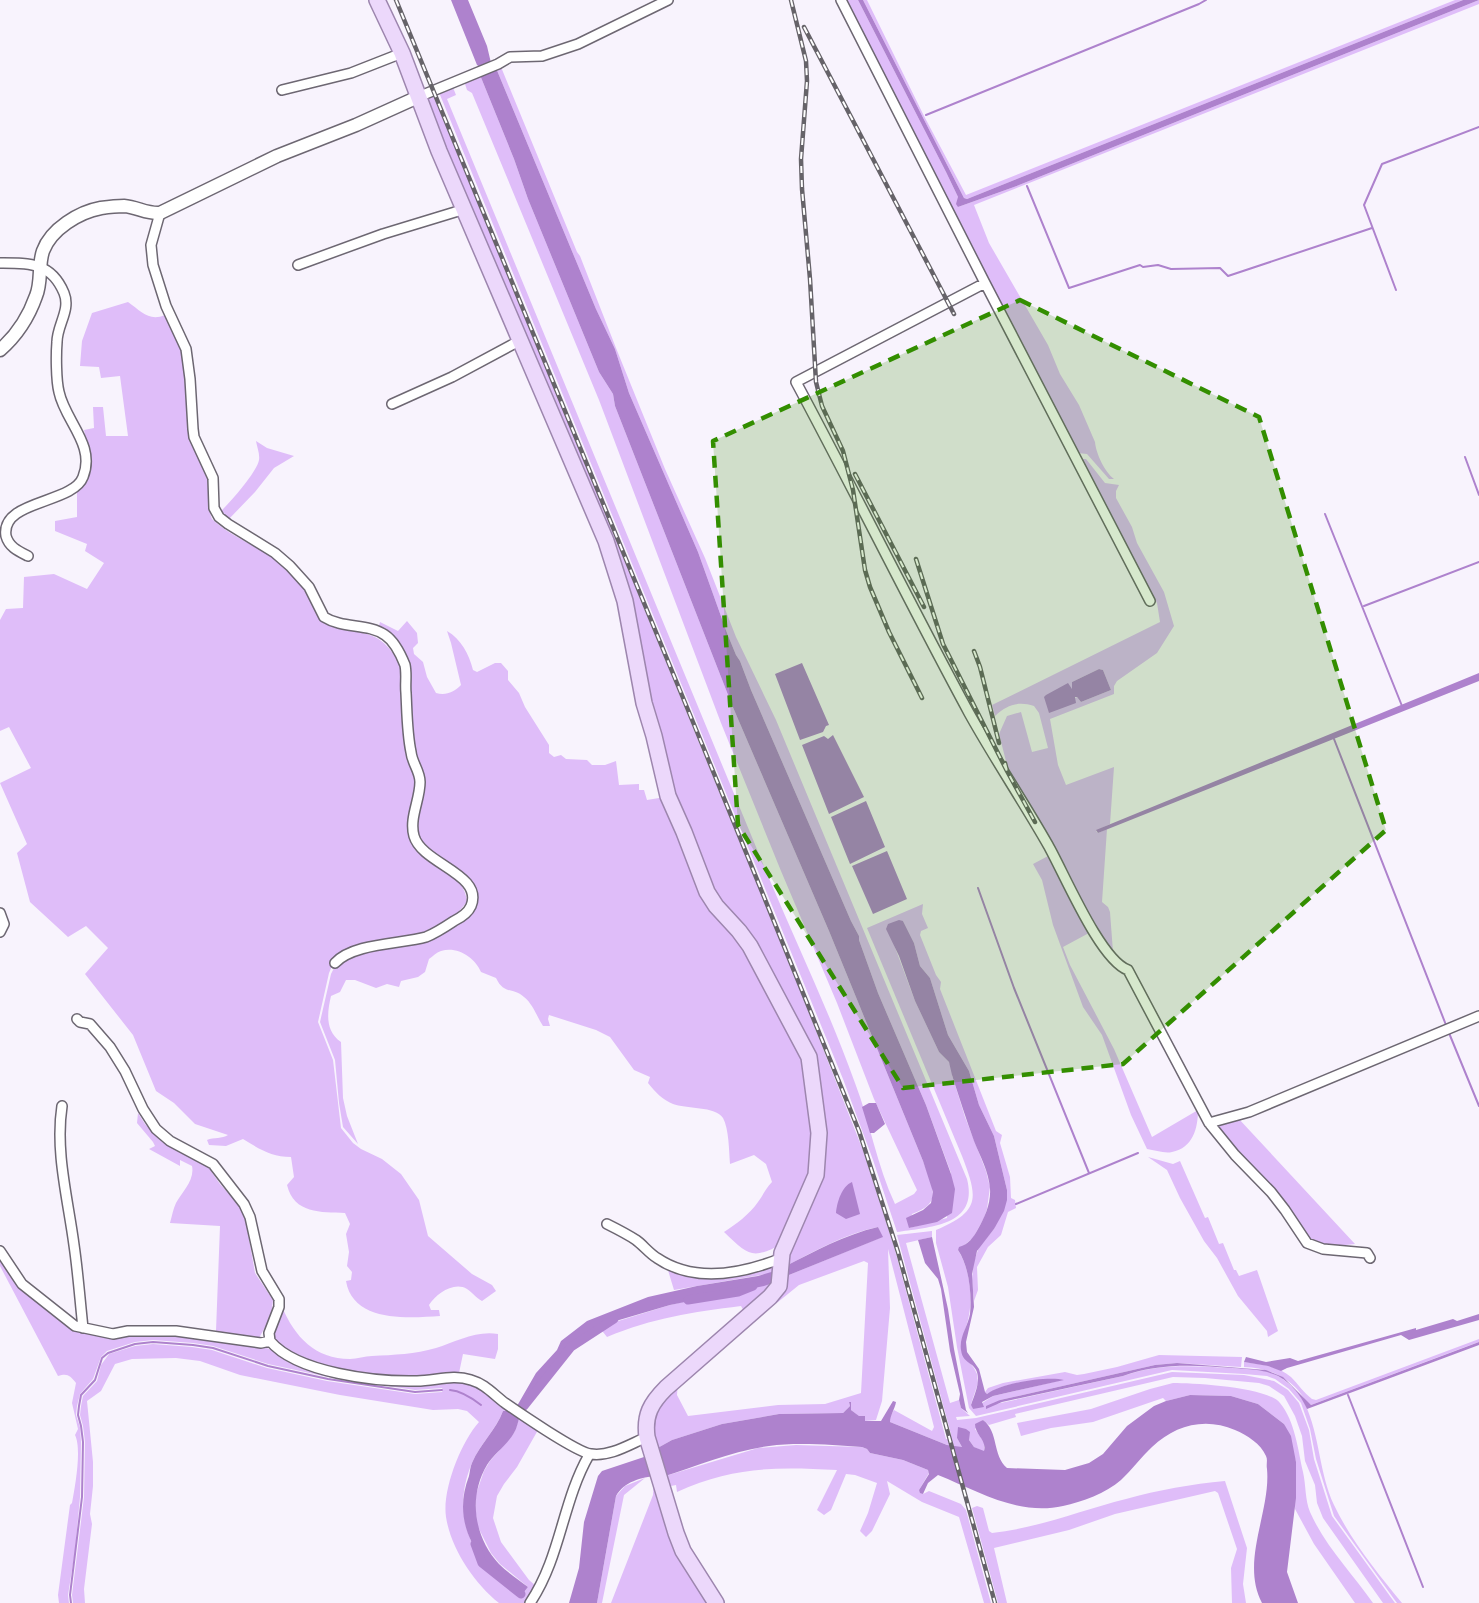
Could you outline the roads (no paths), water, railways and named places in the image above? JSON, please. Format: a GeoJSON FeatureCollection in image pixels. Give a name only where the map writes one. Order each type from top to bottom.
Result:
{"type":"FeatureCollection","features":[{"type":"Feature","properties":{"kind":"main road"},"geometry":{"type":"LineString","coordinates":[[377,0],[402,53],[439,151],[606,541],[631,627],[644,703],[665,784],[698,873],[716,906],[750,946],[809,1058],[818,1118],[818,1161],[811,1188],[782,1253],[779,1286],[770,1297],[657,1397],[647,1413],[645,1425],[649,1443],[676,1533],[683,1551],[716,1603]]}},
{"type":"Feature","properties":{"kind":"street"},"geometry":{"type":"LineString","coordinates":[[0,350],[18,331],[31,306],[40,281],[43,251],[50,239],[61,228],[84,213],[99,208],[125,206],[160,213],[277,156],[356,125],[510,57],[542,56],[578,44],[668,0]]}},
{"type":"Feature","properties":{"kind":"street"},"geometry":{"type":"LineString","coordinates":[[841,0],[1150,601]]}},
{"type":"Feature","properties":{"kind":"street"},"geometry":{"type":"LineString","coordinates":[[282,90],[351,73],[402,53]]}},
{"type":"Feature","properties":{"kind":"street"},"geometry":{"type":"LineString","coordinates":[[298,265],[383,234],[465,209]]}},
{"type":"Feature","properties":{"kind":"street"},"geometry":{"type":"LineString","coordinates":[[160,213],[151,245],[153,265],[166,306],[186,350],[194,437],[213,478],[216,513],[228,524],[290,566],[309,587],[324,617],[340,624],[377,631],[392,642],[406,668],[410,748],[420,778],[414,812],[414,835],[427,856],[460,876],[471,895],[471,905],[466,912],[434,934],[423,938],[376,945],[344,956],[335,963]]}},
{"type":"Feature","properties":{"kind":"street"},"geometry":{"type":"LineString","coordinates":[[0,263],[41,266],[52,274],[65,294],[66,308],[57,341],[58,390],[65,409],[78,430],[86,466],[83,478],[72,490],[19,511],[6,523],[5,530],[10,544],[28,556]]}},
{"type":"Feature","properties":{"kind":"street"},"geometry":{"type":"LineString","coordinates":[[985,283],[796,382],[970,714],[1049,847],[1090,925],[1115,961],[1128,970],[1209,1123],[1278,1201],[1307,1243],[1323,1249],[1367,1253],[1370,1258]]}},
{"type":"Feature","properties":{"kind":"street"},"geometry":{"type":"LineString","coordinates":[[392,404],[452,377],[521,340]]}},
{"type":"Feature","properties":{"kind":"street"},"geometry":{"type":"LineString","coordinates":[[0,913],[4,924],[0,932]]}},
{"type":"Feature","properties":{"kind":"street"},"geometry":{"type":"LineString","coordinates":[[1209,1123],[1274,1101],[1479,1016]]}},
{"type":"Feature","properties":{"kind":"street"},"geometry":{"type":"LineString","coordinates":[[77,1019],[90,1024],[110,1047],[156,1129],[170,1141],[208,1160],[244,1204],[250,1217],[262,1271],[279,1299],[279,1307],[269,1334],[270,1341],[285,1354],[304,1363],[370,1378],[402,1381],[454,1377],[469,1379],[483,1384],[511,1407],[590,1455],[649,1443]]}},
{"type":"Feature","properties":{"kind":"street"},"geometry":{"type":"LineString","coordinates":[[62,1106],[60,1131],[62,1162],[75,1248],[83,1328]]}},
{"type":"Feature","properties":{"kind":"street"},"geometry":{"type":"LineString","coordinates":[[608,1224],[636,1240],[656,1258],[671,1266],[689,1271],[728,1274],[749,1270],[780,1269]]}},
{"type":"Feature","properties":{"kind":"street"},"geometry":{"type":"LineString","coordinates":[[0,1251],[22,1284],[48,1303],[70,1324],[113,1334],[128,1331],[176,1331],[261,1343],[270,1341]]}},
{"type":"Feature","properties":{"kind":"street"},"geometry":{"type":"LineString","coordinates":[[530,1603],[549,1569],[560,1540],[570,1499],[578,1477],[590,1455]]}},
{"type":"Feature","properties":{"kind":"waterway"},"geometry":{"type":"LineString","coordinates":[[926,115],[1206,0]]}},
{"type":"Feature","properties":{"kind":"waterway"},"geometry":{"type":"LineString","coordinates":[[1396,290],[1364,205],[1382,164],[1479,127]]}},
{"type":"Feature","properties":{"kind":"waterway"},"geometry":{"type":"LineString","coordinates":[[1027,186],[1069,288],[1140,265],[1143,267],[1158,265],[1171,269],[1220,268],[1228,276],[1372,228]]}},
{"type":"Feature","properties":{"kind":"waterway"},"geometry":{"type":"LineString","coordinates":[[1465,457],[1479,495]]}},
{"type":"Feature","properties":{"kind":"waterway"},"geometry":{"type":"LineString","coordinates":[[1325,514],[1402,706]]}},
{"type":"Feature","properties":{"kind":"waterway"},"geometry":{"type":"LineString","coordinates":[[1364,606],[1479,562]]}},
{"type":"Feature","properties":{"kind":"waterway"},"geometry":{"type":"LineString","coordinates":[[1334,739],[1446,1025]]}},
{"type":"Feature","properties":{"kind":"waterway"},"geometry":{"type":"LineString","coordinates":[[978,888],[1014,988],[1089,1173]]}},
{"type":"Feature","properties":{"kind":"waterway"},"geometry":{"type":"LineString","coordinates":[[1449,1033],[1479,1106]]}},
{"type":"Feature","properties":{"kind":"waterway"},"geometry":{"type":"LineString","coordinates":[[1016,1204],[1138,1153]]}},
{"type":"Feature","properties":{"kind":"waterway"},"geometry":{"type":"LineString","coordinates":[[688,1300],[738,1292],[753,1286]]}},
{"type":"Feature","properties":{"kind":"waterway"},"geometry":{"type":"LineString","coordinates":[[524,1406],[571,1347],[614,1319]]}},
{"type":"Feature","properties":{"kind":"waterway"},"geometry":{"type":"LineString","coordinates":[[71,1603],[70,1595],[82,1497],[83,1442],[78,1415],[79,1406],[81,1395],[95,1380],[102,1358],[108,1353],[135,1344],[153,1342],[193,1345],[213,1348],[268,1366],[328,1379],[415,1392],[442,1390]]}},
{"type":"Feature","properties":{"kind":"waterway"},"geometry":{"type":"LineString","coordinates":[[450,1390],[463,1393],[481,1405]]}},
{"type":"Feature","properties":{"kind":"waterway"},"geometry":{"type":"LineString","coordinates":[[1348,1395],[1423,1587]]}},
{"type":"Feature","properties":{"kind":"waterway"},"geometry":{"type":"LineString","coordinates":[[475,1544],[482,1563],[521,1594]]}},
{"type":"Feature","properties":{"kind":"railway"},"geometry":{"type":"LineString","coordinates":[[396,0],[859,1131],[898,1252],[995,1603]]}},
{"type":"Feature","properties":{"kind":"railway"},"geometry":{"type":"LineString","coordinates":[[791,0],[806,61],[807,81],[801,159],[816,382],[822,406],[843,451],[853,490],[865,570],[870,587],[889,632],[922,698]]}},
{"type":"Feature","properties":{"kind":"railway"},"geometry":{"type":"LineString","coordinates":[[804,27],[954,314]]}},
{"type":"Feature","properties":{"kind":"railway"},"geometry":{"type":"LineString","coordinates":[[855,474],[924,607]]}},
{"type":"Feature","properties":{"kind":"railway"},"geometry":{"type":"LineString","coordinates":[[916,559],[943,644],[1007,771]]}},
{"type":"Feature","properties":{"kind":"railway"},"geometry":{"type":"LineString","coordinates":[[974,651],[999,743]]}},
{"type":"Feature","properties":{"kind":"railway"},"geometry":{"type":"LineString","coordinates":[[1005,763],[1007,771],[1035,822]]}}]}
